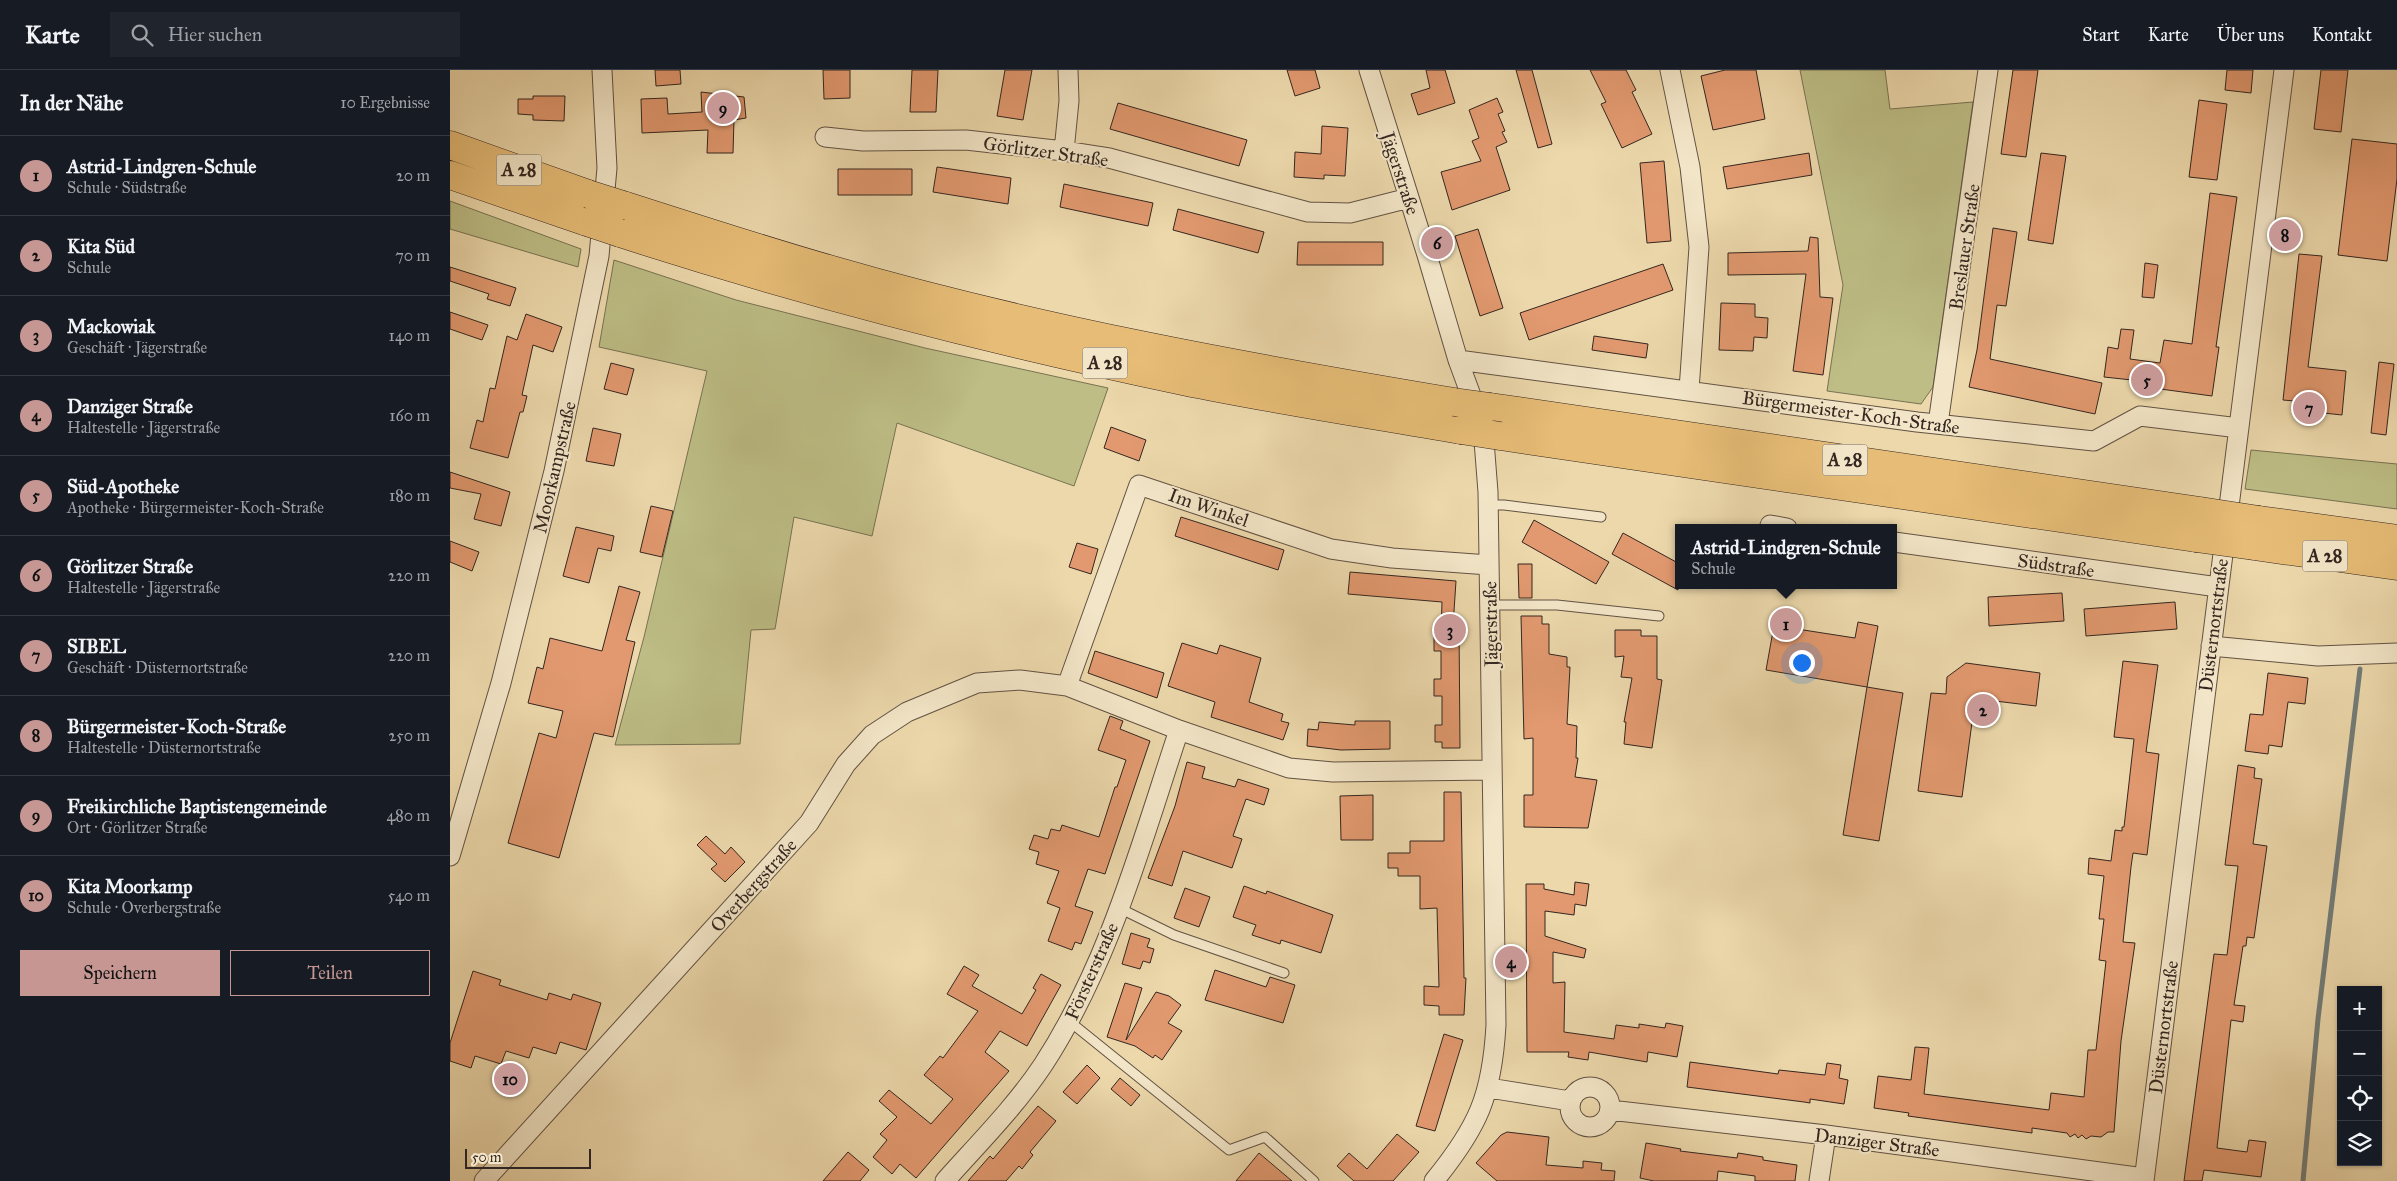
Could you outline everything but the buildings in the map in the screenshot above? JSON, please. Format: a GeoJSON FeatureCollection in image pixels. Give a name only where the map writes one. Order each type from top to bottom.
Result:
{"type":"FeatureCollection","features":[{"type":"Feature","properties":{"kind":"highway","name":"A 28"},"geometry":{"type":"LineString","coordinates":[[450,145],[588,194],[833,271],[1085,333],[1272,371],[1454,402],[2200,511],[2256,533],[2397,566]]}},
{"type":"Feature","properties":{"kind":"highway","name":"A 28"},"geometry":{"type":"LineString","coordinates":[[450,175],[620,233],[752,275],[989,338],[1185,381],[1500,436],[2196,538],[2256,533],[2397,539]]}},
{"type":"Feature","properties":{"kind":"street","name":"Moorkampstraße"},"geometry":{"type":"LineString","coordinates":[[450,856],[501,683],[552,480],[600,256],[607,168],[602,70]]}},
{"type":"Feature","properties":{"kind":"street"},"geometry":{"type":"LineString","coordinates":[[1064,151],[1069,101],[1068,70]]}},
{"type":"Feature","properties":{"kind":"street","name":"Jägerstraße"},"geometry":{"type":"LineString","coordinates":[[1368,70],[1458,360],[1483,428],[1488,505],[1496,1026],[1494,1053],[1488,1088],[1478,1116],[1456,1154],[1434,1181]]}},
{"type":"Feature","properties":{"kind":"street"},"geometry":{"type":"LineString","coordinates":[[1670,70],[1690,167],[1699,247],[1689,390]]}},
{"type":"Feature","properties":{"kind":"street","name":"Breslauer Straße"},"geometry":{"type":"LineString","coordinates":[[1938,424],[1988,70]]}},
{"type":"Feature","properties":{"kind":"street","name":"Düsternortstraße"},"geometry":{"type":"LineString","coordinates":[[2144,1179],[2284,70]]}},
{"type":"Feature","properties":{"kind":"street","name":"Görlitzer Straße"},"geometry":{"type":"LineString","coordinates":[[825,137],[863,141],[966,140],[1064,151],[1108,158],[1308,212],[1350,213],[1409,198]]}},
{"type":"Feature","properties":{"kind":"street","name":"Bürgermeister-Koch-Straße"},"geometry":{"type":"LineString","coordinates":[[1458,360],[1938,424],[2094,441],[2140,416],[2239,428]]}},
{"type":"Feature","properties":{"kind":"street","name":"Im Winkel"},"geometry":{"type":"LineString","coordinates":[[1067,686],[1139,485],[1331,549],[1392,558],[1489,565]]}},
{"type":"Feature","properties":{"kind":"street","name":"Südstraße"},"geometry":{"type":"LineString","coordinates":[[1897,542],[2218,587]]}},
{"type":"Feature","properties":{"kind":"street"},"geometry":{"type":"LineString","coordinates":[[2211,646],[2318,656],[2397,653]]}},
{"type":"Feature","properties":{"kind":"street","name":"Overbergstraße"},"geometry":{"type":"LineString","coordinates":[[484,1181],[810,823],[846,764],[872,735],[907,712],[977,683],[1020,680],[1067,686]]}},
{"type":"Feature","properties":{"kind":"street"},"geometry":{"type":"LineString","coordinates":[[1067,686],[1179,730],[1289,768],[1333,772],[1491,770]]}},
{"type":"Feature","properties":{"kind":"street","name":"Försterstraße"},"geometry":{"type":"LineString","coordinates":[[945,1181],[1042,1067],[1069,1021],[1095,970],[1119,908],[1179,730]]}},
{"type":"Feature","properties":{"kind":"street"},"geometry":{"type":"LineString","coordinates":[[1488,1088],[1570,1101]]}},
{"type":"Feature","properties":{"kind":"street"},"geometry":{"type":"LineString","coordinates":[[1584,1088],[1597,1088],[1608,1097],[1610,1110],[1606,1119],[1598,1126],[1587,1128],[1576,1122],[1570,1110],[1570,1101],[1577,1091],[1584,1088]]}},
{"type":"Feature","properties":{"kind":"street","name":"Danziger Straße"},"geometry":{"type":"LineString","coordinates":[[1610,1110],[1826,1135],[2144,1179]]}},
{"type":"Feature","properties":{"kind":"street"},"geometry":{"type":"LineString","coordinates":[[1819,1181],[1826,1135]]}},
{"type":"Feature","properties":{"kind":"lane"},"geometry":{"type":"LineString","coordinates":[[1488,505],[1504,505],[1601,518]]}},
{"type":"Feature","properties":{"kind":"lane"},"geometry":{"type":"LineString","coordinates":[[1490,605],[1556,605],[1659,616]]}},
{"type":"Feature","properties":{"kind":"lane"},"geometry":{"type":"LineString","coordinates":[[1119,908],[1174,935],[1284,973]]}},
{"type":"Feature","properties":{"kind":"lane"},"geometry":{"type":"LineString","coordinates":[[1069,1021],[1229,1150],[1265,1137],[1314,1181]]}},
{"type":"Feature","properties":{"kind":"green space"},"geometry":{"type":"Polygon","coordinates":[[[1800,70],[1885,70],[1890,109],[1973,102],[1933,387],[1921,404],[1827,391],[1843,285],[1800,70]]]}},
{"type":"Feature","properties":{"kind":"green space"},"geometry":{"type":"Polygon","coordinates":[[[450,201],[581,249],[578,267],[450,229],[450,201]]]}},
{"type":"Feature","properties":{"kind":"green space"},"geometry":{"type":"Polygon","coordinates":[[[614,260],[736,300],[925,348],[1108,388],[1074,486],[897,423],[872,536],[794,517],[775,629],[751,630],[740,744],[615,745],[644,637],[707,371],[599,347],[614,260]]]}},
{"type":"Feature","properties":{"kind":"green space"},"geometry":{"type":"Polygon","coordinates":[[[2251,450],[2397,464],[2397,509],[2245,489],[2251,450]]]}},
{"type":"Feature","properties":{"kind":"waterway"},"geometry":{"type":"LineString","coordinates":[[2303,1181],[2318,1019],[2360,669]]}},
{"type":"Feature","properties":{"kind":"place","name":"Freikirchliche Baptistengemeinde"},"geometry":{"type":"Point","coordinates":[723,108]}},
{"type":"Feature","properties":{"kind":"place","name":"Bürgermeister-Koch-Straße"},"geometry":{"type":"Point","coordinates":[2285,235]}},
{"type":"Feature","properties":{"kind":"place","name":"Görlitzer Straße"},"geometry":{"type":"Point","coordinates":[1437,243]}},
{"type":"Feature","properties":{"kind":"place","name":"Süd-Apotheke"},"geometry":{"type":"Point","coordinates":[2147,380]}},
{"type":"Feature","properties":{"kind":"place","name":"SIBEL"},"geometry":{"type":"Point","coordinates":[2309,408]}},
{"type":"Feature","properties":{"kind":"place","name":"Astrid-Lindgren-Schule"},"geometry":{"type":"Point","coordinates":[1786,624]}},
{"type":"Feature","properties":{"kind":"place","name":"Mackowiak"},"geometry":{"type":"Point","coordinates":[1450,630]}},
{"type":"Feature","properties":{"kind":"place","name":"Kita Süd"},"geometry":{"type":"Point","coordinates":[1983,710]}},
{"type":"Feature","properties":{"kind":"place","name":"Danziger Straße"},"geometry":{"type":"Point","coordinates":[1511,962]}},
{"type":"Feature","properties":{"kind":"place","name":"Kita Moorkamp"},"geometry":{"type":"Point","coordinates":[510,1079]}}]}
